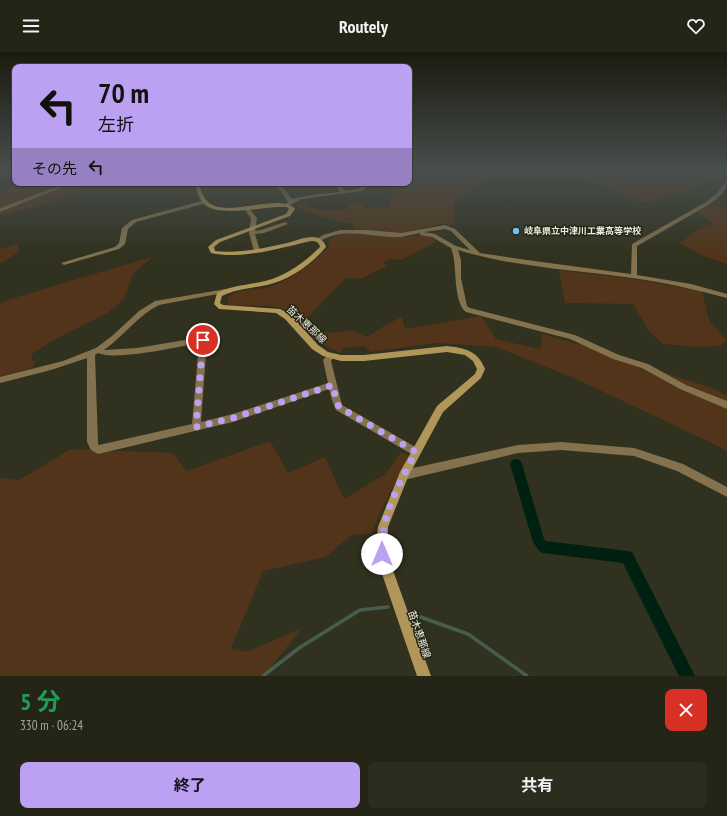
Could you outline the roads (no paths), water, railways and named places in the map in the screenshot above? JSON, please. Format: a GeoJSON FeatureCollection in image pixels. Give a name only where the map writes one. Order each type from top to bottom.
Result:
{"type":"FeatureCollection","features":[{"type":"Feature","properties":{"kind":"main road"},"geometry":{"type":"LineString","coordinates":[[204,199],[210,206],[218,208],[246,208],[288,203],[292,209],[288,214],[252,231],[218,241],[213,244],[211,250],[218,254],[257,251],[287,246],[302,241],[318,240],[322,242],[323,246],[322,249],[311,259],[283,278],[267,284],[226,291]]}},
{"type":"Feature","properties":{"kind":"main road","name":"苗木恵那線"},"geometry":{"type":"LineString","coordinates":[[226,291],[220,295],[217,300],[217,304],[221,307],[278,311],[288,317],[309,342],[331,356],[354,358],[447,349],[460,350],[474,357],[480,363],[481,369],[478,376],[440,409],[404,475],[383,526],[382,554],[385,565],[424,676]]}},
{"type":"Feature","properties":{"kind":"street"},"geometry":{"type":"LineString","coordinates":[[0,210],[29,199]]}},
{"type":"Feature","properties":{"kind":"street"},"geometry":{"type":"LineString","coordinates":[[286,199],[288,203],[307,199]]}},
{"type":"Feature","properties":{"kind":"street"},"geometry":{"type":"LineString","coordinates":[[634,276],[634,244],[713,199]]}},
{"type":"Feature","properties":{"kind":"street"},"geometry":{"type":"LineString","coordinates":[[64,263],[116,248],[122,244],[125,228],[134,221],[205,202]]}},
{"type":"Feature","properties":{"kind":"street"},"geometry":{"type":"LineString","coordinates":[[246,208],[254,218],[252,231],[257,251]]}},
{"type":"Feature","properties":{"kind":"street"},"geometry":{"type":"LineString","coordinates":[[252,231],[262,232],[285,224]]}},
{"type":"Feature","properties":{"kind":"street"},"geometry":{"type":"LineString","coordinates":[[401,235],[430,229],[445,227],[450,228],[478,254]]}},
{"type":"Feature","properties":{"kind":"street"},"geometry":{"type":"LineString","coordinates":[[318,240],[325,236],[340,232],[368,232],[411,236],[429,234],[454,247],[478,254],[634,276],[691,286],[727,296]]}},
{"type":"Feature","properties":{"kind":"street"},"geometry":{"type":"LineString","coordinates":[[454,247],[458,256],[458,276],[464,307],[468,310],[572,337],[616,357],[645,366],[683,387],[727,405]]}},
{"type":"Feature","properties":{"kind":"street"},"geometry":{"type":"LineString","coordinates":[[0,380],[95,351],[111,341],[138,313],[147,307],[179,299],[226,291]]}},
{"type":"Feature","properties":{"kind":"street"},"geometry":{"type":"LineString","coordinates":[[95,351],[105,353],[137,351],[203,340],[196,427]]}},
{"type":"Feature","properties":{"kind":"street"},"geometry":{"type":"LineString","coordinates":[[95,351],[92,442],[94,447],[98,450],[233,418],[333,385]]}},
{"type":"Feature","properties":{"kind":"street"},"geometry":{"type":"LineString","coordinates":[[331,356],[327,360],[339,407],[416,452]]}},
{"type":"Feature","properties":{"kind":"street"},"geometry":{"type":"LineString","coordinates":[[404,475],[518,449],[561,446],[601,448],[640,454],[680,467],[727,492]]}},
{"type":"Feature","properties":{"kind":"waterway"},"geometry":{"type":"LineString","coordinates":[[516,464],[539,542],[543,547],[627,557],[687,676]]}},
{"type":"Feature","properties":{"kind":"waterway"},"geometry":{"type":"LineString","coordinates":[[263,676],[299,648],[360,610],[388,607]]}},
{"type":"Feature","properties":{"kind":"waterway"},"geometry":{"type":"LineString","coordinates":[[412,614],[468,634],[527,676]]}},
{"type":"Feature","properties":{"kind":"place","name":"岐阜県立中津川工業高等学校"},"geometry":{"type":"Point","coordinates":[516,231]}}]}
